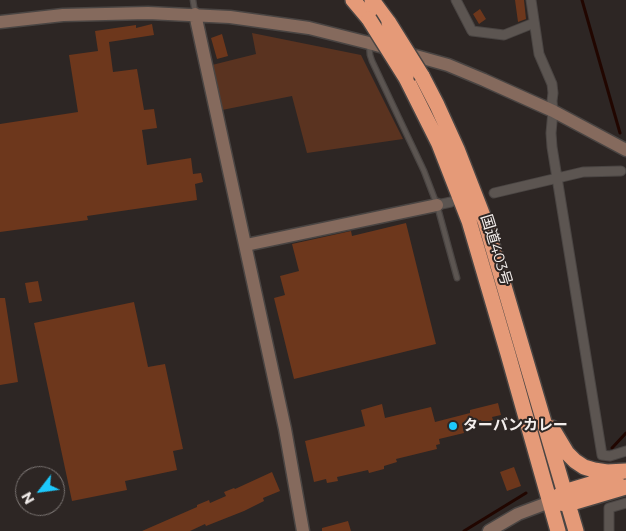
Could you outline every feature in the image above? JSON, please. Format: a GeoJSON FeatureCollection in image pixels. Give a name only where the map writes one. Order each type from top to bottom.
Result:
{"type":"FeatureCollection","features":[{"type":"Feature","properties":{"kind":"highway","name":"国道403号"},"geometry":{"type":"LineString","coordinates":[[353,0],[369,19],[406,78],[439,144],[469,221],[558,531]]}},
{"type":"Feature","properties":{"kind":"highway","name":"国道403号"},"geometry":{"type":"LineString","coordinates":[[372,0],[389,23],[422,76],[457,150],[484,221],[576,531]]}},
{"type":"Feature","properties":{"kind":"highway"},"geometry":{"type":"LineString","coordinates":[[535,393],[561,444],[574,461],[594,470],[626,472]]}},
{"type":"Feature","properties":{"kind":"highway"},"geometry":{"type":"LineString","coordinates":[[566,498],[626,472]]}},
{"type":"Feature","properties":{"kind":"highway"},"geometry":{"type":"LineString","coordinates":[[550,502],[626,487]]}},
{"type":"Feature","properties":{"kind":"street"},"geometry":{"type":"LineString","coordinates":[[456,0],[472,31],[504,35],[534,23]]}},
{"type":"Feature","properties":{"kind":"street"},"geometry":{"type":"LineString","coordinates":[[531,0],[539,54],[552,84],[552,147],[602,455],[610,456],[626,451]]}},
{"type":"Feature","properties":{"kind":"street"},"geometry":{"type":"LineString","coordinates":[[0,22],[63,15],[148,13],[230,17],[309,28],[448,65],[553,110],[626,150]]}},
{"type":"Feature","properties":{"kind":"street"},"geometry":{"type":"LineString","coordinates":[[195,14],[285,429],[302,531]]}},
{"type":"Feature","properties":{"kind":"street"},"geometry":{"type":"LineString","coordinates":[[494,193],[583,172],[621,171]]}},
{"type":"Feature","properties":{"kind":"street"},"geometry":{"type":"LineString","coordinates":[[246,245],[451,202]]}},
{"type":"Feature","properties":{"kind":"street"},"geometry":{"type":"LineString","coordinates":[[489,531],[518,514],[550,502]]}},
{"type":"Feature","properties":{"kind":"street"},"geometry":{"type":"LineString","coordinates":[[609,531],[609,508],[626,503]]}},
{"type":"Feature","properties":{"kind":"lane"},"geometry":{"type":"LineString","coordinates":[[193,0],[195,14]]}},
{"type":"Feature","properties":{"kind":"lane"},"geometry":{"type":"LineString","coordinates":[[369,43],[372,61],[424,171],[437,205],[457,278]]}},
{"type":"Feature","properties":{"kind":"shaded area"},"geometry":{"type":"Polygon","coordinates":[[[252,33],[361,55],[403,139],[307,153],[292,96],[222,110],[212,65],[256,54],[252,33]]]}},
{"type":"Feature","properties":{"kind":"building"},"geometry":{"type":"Polygon","coordinates":[[[515,0],[524,0],[526,19],[518,22],[515,0]]]}},
{"type":"Feature","properties":{"kind":"building"},"geometry":{"type":"Polygon","coordinates":[[[480,9],[486,19],[479,24],[473,14],[480,9]]]}},
{"type":"Feature","properties":{"kind":"building"},"geometry":{"type":"Polygon","coordinates":[[[152,24],[154,35],[109,42],[113,72],[137,69],[144,110],[154,109],[157,128],[142,130],[147,165],[191,158],[193,174],[201,173],[203,182],[195,184],[197,200],[87,216],[88,220],[0,232],[0,124],[78,112],[69,55],[98,51],[95,31],[136,25],[136,28],[152,24]]]}},
{"type":"Feature","properties":{"kind":"building"},"geometry":{"type":"Polygon","coordinates":[[[222,34],[228,56],[217,59],[211,38],[222,34]]]}},
{"type":"Feature","properties":{"kind":"building"},"geometry":{"type":"Polygon","coordinates":[[[406,223],[436,344],[294,379],[274,298],[285,295],[280,276],[299,271],[292,244],[351,231],[352,236],[406,223]]]}},
{"type":"Feature","properties":{"kind":"building"},"geometry":{"type":"Polygon","coordinates":[[[38,281],[42,301],[29,303],[25,283],[38,281]]]}},
{"type":"Feature","properties":{"kind":"building"},"geometry":{"type":"Polygon","coordinates":[[[0,298],[5,298],[18,382],[0,385],[0,298]]]}},
{"type":"Feature","properties":{"kind":"building"},"geometry":{"type":"Polygon","coordinates":[[[134,302],[148,367],[165,364],[183,449],[173,451],[177,470],[125,481],[127,490],[72,501],[34,323],[134,302]]]}},
{"type":"Feature","properties":{"kind":"building"},"geometry":{"type":"Polygon","coordinates":[[[498,403],[501,415],[492,417],[493,420],[482,423],[481,420],[462,424],[464,433],[439,439],[440,444],[436,445],[437,449],[396,459],[397,462],[384,466],[384,469],[369,473],[368,470],[337,477],[338,481],[327,483],[326,479],[314,482],[305,441],[365,426],[361,410],[382,404],[385,418],[431,407],[435,422],[498,403]]]}},
{"type":"Feature","properties":{"kind":"building"},"geometry":{"type":"Polygon","coordinates":[[[514,467],[521,486],[507,491],[500,472],[514,467]]]}},
{"type":"Feature","properties":{"kind":"building"},"geometry":{"type":"Polygon","coordinates":[[[272,472],[280,491],[263,498],[264,501],[244,511],[190,531],[142,531],[209,500],[210,503],[226,496],[224,492],[272,472]]]}},
{"type":"Feature","properties":{"kind":"building"},"geometry":{"type":"Polygon","coordinates":[[[348,521],[351,531],[322,531],[322,528],[348,521]]]}},
{"type":"Feature","properties":{"kind":"waterway"},"geometry":{"type":"LineString","coordinates":[[582,0],[620,133]]}},
{"type":"Feature","properties":{"kind":"waterway"},"geometry":{"type":"LineString","coordinates":[[612,448],[626,433]]}},
{"type":"Feature","properties":{"kind":"waterway"},"geometry":{"type":"LineString","coordinates":[[464,531],[526,493]]}},
{"type":"Feature","properties":{"kind":"place","name":"ターバンカレー"},"geometry":{"type":"Point","coordinates":[453,426]}}]}
